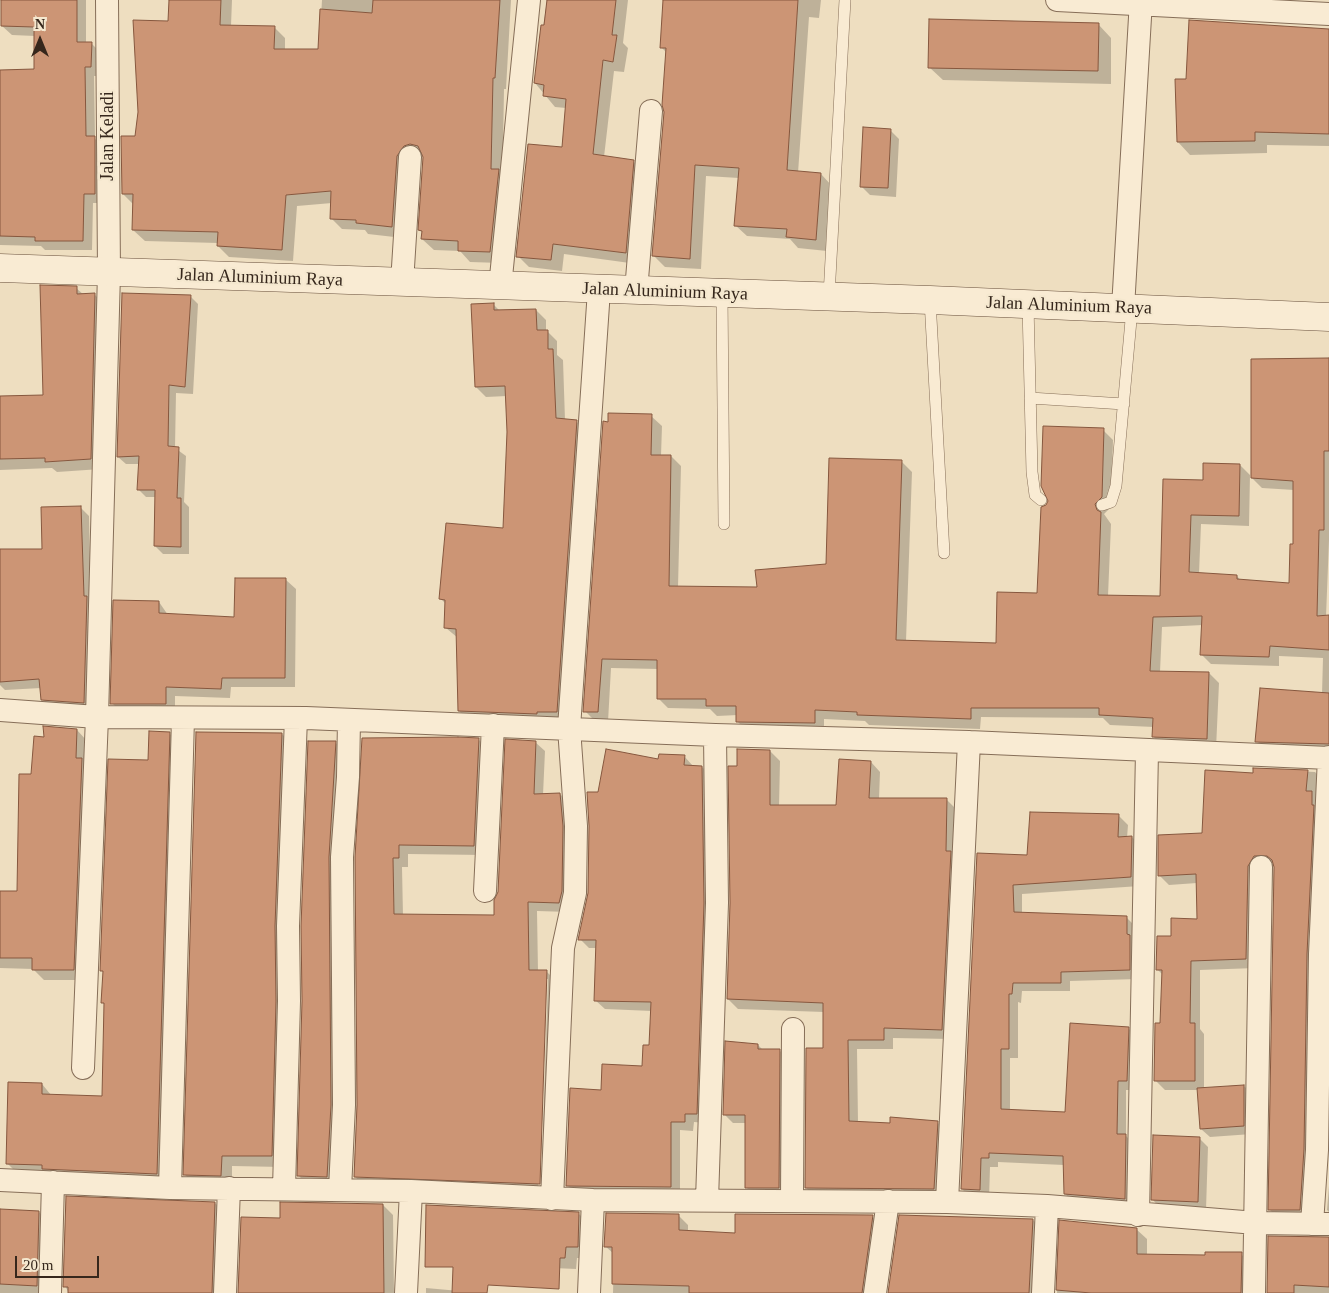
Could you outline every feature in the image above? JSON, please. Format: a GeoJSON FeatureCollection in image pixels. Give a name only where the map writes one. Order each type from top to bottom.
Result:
{"type":"FeatureCollection","features":[{"type":"Feature","properties":{"kind":"main road","name":"Jalan Aluminium Raya"},"geometry":{"type":"LineString","coordinates":[[0,268],[500,287],[722,292],[829,298],[930,300],[1329,317]]}},
{"type":"Feature","properties":{"kind":"street","name":"Jalan Keladi"},"geometry":{"type":"LineString","coordinates":[[83,1068],[97,717],[109,273],[107,0]]}},
{"type":"Feature","properties":{"kind":"street"},"geometry":{"type":"LineString","coordinates":[[500,287],[529,0]]}},
{"type":"Feature","properties":{"kind":"street"},"geometry":{"type":"LineString","coordinates":[[1057,0],[1141,2],[1329,14]]}},
{"type":"Feature","properties":{"kind":"street"},"geometry":{"type":"LineString","coordinates":[[1127,309],[1141,2]]}},
{"type":"Feature","properties":{"kind":"street"},"geometry":{"type":"LineString","coordinates":[[636,290],[651,111]]}},
{"type":"Feature","properties":{"kind":"street"},"geometry":{"type":"LineString","coordinates":[[402,283],[410,157]]}},
{"type":"Feature","properties":{"kind":"street"},"geometry":{"type":"LineString","coordinates":[[552,1199],[563,948],[575,893],[576,826],[569,728],[599,290]]}},
{"type":"Feature","properties":{"kind":"street"},"geometry":{"type":"LineString","coordinates":[[0,710],[97,717],[296,718],[716,735],[969,742],[1329,758],[1320,954],[1317,1150],[1320,1224],[1256,1223],[1138,1215],[1046,1206],[947,1202],[792,1199],[593,1200],[411,1192],[170,1188],[0,1180]]}},
{"type":"Feature","properties":{"kind":"street"},"geometry":{"type":"LineString","coordinates":[[170,1188],[183,718]]}},
{"type":"Feature","properties":{"kind":"street"},"geometry":{"type":"LineString","coordinates":[[284,1189],[289,1001],[288,926],[296,718]]}},
{"type":"Feature","properties":{"kind":"street"},"geometry":{"type":"LineString","coordinates":[[340,1190],[344,1105],[342,857],[348,778],[349,720]]}},
{"type":"Feature","properties":{"kind":"street"},"geometry":{"type":"LineString","coordinates":[[485,891],[493,725]]}},
{"type":"Feature","properties":{"kind":"street"},"geometry":{"type":"LineString","coordinates":[[707,1200],[717,903],[716,735]]}},
{"type":"Feature","properties":{"kind":"street"},"geometry":{"type":"LineString","coordinates":[[947,1202],[969,742]]}},
{"type":"Feature","properties":{"kind":"street"},"geometry":{"type":"LineString","coordinates":[[1138,1215],[1147,750]]}},
{"type":"Feature","properties":{"kind":"street"},"geometry":{"type":"LineString","coordinates":[[1254,1293],[1261,868]]}},
{"type":"Feature","properties":{"kind":"street"},"geometry":{"type":"LineString","coordinates":[[792,1199],[793,1030]]}},
{"type":"Feature","properties":{"kind":"street"},"geometry":{"type":"LineString","coordinates":[[50,1293],[53,1182]]}},
{"type":"Feature","properties":{"kind":"street"},"geometry":{"type":"LineString","coordinates":[[225,1293],[229,1188]]}},
{"type":"Feature","properties":{"kind":"street"},"geometry":{"type":"LineString","coordinates":[[406,1293],[411,1192]]}},
{"type":"Feature","properties":{"kind":"street"},"geometry":{"type":"LineString","coordinates":[[589,1293],[593,1200]]}},
{"type":"Feature","properties":{"kind":"street"},"geometry":{"type":"LineString","coordinates":[[875,1293],[888,1201]]}},
{"type":"Feature","properties":{"kind":"street"},"geometry":{"type":"LineString","coordinates":[[1043,1293],[1046,1206]]}},
{"type":"Feature","properties":{"kind":"lane"},"geometry":{"type":"LineString","coordinates":[[829,298],[845,0]]}},
{"type":"Feature","properties":{"kind":"lane"},"geometry":{"type":"LineString","coordinates":[[722,292],[724,524]]}},
{"type":"Feature","properties":{"kind":"lane"},"geometry":{"type":"LineString","coordinates":[[930,300],[944,553]]}},
{"type":"Feature","properties":{"kind":"lane"},"geometry":{"type":"LineString","coordinates":[[1028,305],[1032,472],[1035,495],[1041,500]]}},
{"type":"Feature","properties":{"kind":"lane"},"geometry":{"type":"LineString","coordinates":[[1102,505],[1111,502],[1114,498],[1124,404],[1127,309]]}},
{"type":"Feature","properties":{"kind":"lane"},"geometry":{"type":"LineString","coordinates":[[1030,398],[1124,404]]}},
{"type":"Feature","properties":{"kind":"building"},"geometry":{"type":"Polygon","coordinates":[[[1,0],[77,0],[77,42],[92,42],[91,67],[85,67],[86,136],[95,136],[95,194],[84,194],[83,241],[35,241],[35,237],[0,236],[0,70],[34,69],[34,27],[1,26],[1,0]]]}},
{"type":"Feature","properties":{"kind":"building"},"geometry":{"type":"Polygon","coordinates":[[[169,0],[221,0],[220,25],[275,26],[274,49],[318,49],[320,9],[372,13],[373,0],[500,0],[495,78],[493,78],[491,169],[499,169],[490,252],[458,251],[458,241],[421,239],[422,231],[418,230],[423,157],[418,146],[410,144],[404,146],[397,156],[392,227],[356,223],[356,220],[330,219],[331,191],[286,195],[282,250],[217,246],[218,232],[132,230],[133,194],[122,194],[121,136],[135,136],[138,112],[133,20],[168,21],[169,0]]]}},
{"type":"Feature","properties":{"kind":"building"},"geometry":{"type":"Polygon","coordinates":[[[547,0],[616,0],[612,35],[617,35],[613,62],[603,60],[593,154],[634,160],[626,253],[553,244],[551,260],[516,257],[528,144],[562,147],[566,99],[543,96],[544,85],[534,83],[541,25],[544,25],[547,0]]]}},
{"type":"Feature","properties":{"kind":"building"},"geometry":{"type":"Polygon","coordinates":[[[663,0],[798,0],[787,170],[821,173],[816,240],[786,237],[787,229],[734,226],[739,168],[695,165],[690,259],[652,256],[664,112],[662,105],[666,48],[660,48],[663,0]]]}},
{"type":"Feature","properties":{"kind":"building"},"geometry":{"type":"Polygon","coordinates":[[[929,19],[1099,23],[1098,71],[928,68],[929,19]]]}},
{"type":"Feature","properties":{"kind":"building"},"geometry":{"type":"Polygon","coordinates":[[[1189,20],[1329,29],[1329,134],[1255,132],[1255,141],[1177,142],[1175,79],[1186,79],[1189,20]]]}},
{"type":"Feature","properties":{"kind":"building"},"geometry":{"type":"Polygon","coordinates":[[[863,127],[891,129],[888,188],[860,187],[863,127]]]}},
{"type":"Feature","properties":{"kind":"building"},"geometry":{"type":"Polygon","coordinates":[[[40,285],[77,286],[77,294],[95,293],[91,459],[45,462],[45,458],[0,459],[0,396],[43,395],[40,285]]]}},
{"type":"Feature","properties":{"kind":"building"},"geometry":{"type":"Polygon","coordinates":[[[122,293],[191,295],[185,387],[169,385],[168,446],[179,447],[177,498],[181,498],[181,547],[154,546],[155,490],[137,490],[139,456],[117,457],[122,293]]]}},
{"type":"Feature","properties":{"kind":"building"},"geometry":{"type":"Polygon","coordinates":[[[494,303],[494,310],[536,309],[537,330],[548,330],[548,349],[553,349],[556,418],[577,420],[557,712],[537,712],[537,714],[458,711],[456,629],[444,628],[445,600],[439,599],[446,523],[503,528],[507,432],[505,386],[475,387],[471,304],[494,303]]]}},
{"type":"Feature","properties":{"kind":"building"},"geometry":{"type":"Polygon","coordinates":[[[1329,358],[1329,451],[1324,451],[1324,530],[1319,530],[1317,616],[1329,615],[1329,650],[1270,646],[1269,657],[1200,655],[1202,616],[1153,617],[1150,671],[1209,672],[1207,739],[1152,737],[1153,718],[1099,715],[1099,708],[971,708],[971,719],[857,715],[857,712],[815,710],[815,723],[736,722],[736,706],[706,706],[706,699],[657,699],[657,660],[602,659],[598,712],[583,712],[603,421],[608,422],[608,413],[652,414],[651,455],[671,455],[669,586],[757,587],[755,570],[826,564],[829,458],[902,460],[896,640],[996,643],[997,592],[1037,593],[1041,507],[1046,505],[1048,501],[1041,486],[1043,426],[1104,428],[1102,497],[1095,504],[1097,510],[1101,512],[1098,595],[1160,596],[1163,479],[1203,480],[1203,463],[1240,464],[1239,516],[1191,515],[1189,572],[1237,575],[1237,579],[1289,583],[1290,544],[1293,544],[1293,481],[1251,478],[1251,359],[1329,358]]]}},
{"type":"Feature","properties":{"kind":"building"},"geometry":{"type":"Polygon","coordinates":[[[81,506],[84,596],[87,596],[84,703],[41,700],[39,679],[0,682],[0,549],[42,549],[41,507],[81,506]]]}},
{"type":"Feature","properties":{"kind":"building"},"geometry":{"type":"Polygon","coordinates":[[[235,578],[286,578],[285,678],[222,678],[221,689],[166,687],[166,704],[110,704],[113,600],[159,601],[159,613],[234,617],[235,578]]]}},
{"type":"Feature","properties":{"kind":"building"},"geometry":{"type":"Polygon","coordinates":[[[1260,688],[1329,693],[1329,744],[1255,742],[1260,688]]]}},
{"type":"Feature","properties":{"kind":"building"},"geometry":{"type":"Polygon","coordinates":[[[43,726],[77,729],[76,758],[82,758],[74,970],[32,970],[32,958],[0,958],[0,891],[17,891],[19,774],[31,774],[34,736],[44,737],[43,726]]]}},
{"type":"Feature","properties":{"kind":"building"},"geometry":{"type":"Polygon","coordinates":[[[149,731],[170,732],[157,1174],[42,1169],[42,1165],[6,1164],[8,1082],[42,1083],[42,1094],[102,1096],[104,1003],[101,1003],[103,971],[100,971],[108,759],[148,760],[149,731]]]}},
{"type":"Feature","properties":{"kind":"building"},"geometry":{"type":"Polygon","coordinates":[[[196,732],[282,733],[275,926],[276,1001],[272,1156],[222,1156],[221,1176],[183,1175],[196,732]]]}},
{"type":"Feature","properties":{"kind":"building"},"geometry":{"type":"Polygon","coordinates":[[[362,738],[479,738],[474,846],[399,845],[399,858],[393,858],[394,914],[494,915],[494,900],[498,892],[505,739],[536,741],[534,794],[560,793],[563,826],[562,891],[559,903],[528,902],[529,970],[547,970],[540,1184],[354,1177],[357,1105],[355,857],[362,738]]]}},
{"type":"Feature","properties":{"kind":"building"},"geometry":{"type":"Polygon","coordinates":[[[308,741],[336,741],[329,857],[331,1105],[327,1177],[297,1176],[302,1001],[301,926],[308,741]]]}},
{"type":"Feature","properties":{"kind":"building"},"geometry":{"type":"Polygon","coordinates":[[[606,749],[658,759],[659,754],[685,755],[684,765],[702,766],[704,903],[697,1114],[685,1114],[685,1122],[671,1122],[671,1187],[566,1186],[570,1088],[601,1090],[602,1064],[642,1066],[643,1045],[649,1045],[651,1002],[594,1001],[596,940],[578,940],[588,893],[589,826],[587,792],[598,792],[606,749]]]}},
{"type":"Feature","properties":{"kind":"building"},"geometry":{"type":"Polygon","coordinates":[[[737,749],[770,750],[770,805],[836,805],[839,759],[871,761],[869,798],[947,798],[946,851],[951,851],[942,1030],[884,1028],[884,1040],[848,1040],[849,1121],[890,1123],[890,1117],[938,1121],[934,1189],[805,1188],[806,1048],[823,1048],[823,1003],[727,999],[730,903],[728,766],[737,766],[737,749]]]}},
{"type":"Feature","properties":{"kind":"building"},"geometry":{"type":"Polygon","coordinates":[[[1253,768],[1308,770],[1306,791],[1312,791],[1312,805],[1314,805],[1307,954],[1304,1149],[1300,1210],[1268,1210],[1274,867],[1272,860],[1267,856],[1254,856],[1248,866],[1246,959],[1191,961],[1190,1023],[1195,1023],[1195,1081],[1154,1081],[1155,1023],[1160,1023],[1162,970],[1156,970],[1157,936],[1171,936],[1171,918],[1197,919],[1196,874],[1158,876],[1158,835],[1202,833],[1205,770],[1253,773],[1253,768]]]}},
{"type":"Feature","properties":{"kind":"building"},"geometry":{"type":"Polygon","coordinates":[[[1030,812],[1119,814],[1118,837],[1132,836],[1131,877],[1013,885],[1014,912],[1127,916],[1127,934],[1130,935],[1130,970],[1061,972],[1061,983],[1013,983],[1012,994],[1009,994],[1009,1049],[1001,1049],[1001,1109],[1065,1112],[1070,1023],[1129,1027],[1127,1081],[1118,1081],[1117,1134],[1126,1134],[1125,1199],[1064,1194],[1063,1156],[989,1153],[989,1158],[981,1158],[980,1190],[961,1189],[977,853],[1027,855],[1030,812]]]}},
{"type":"Feature","properties":{"kind":"building"},"geometry":{"type":"Polygon","coordinates":[[[725,1041],[758,1044],[758,1049],[780,1049],[779,1188],[745,1188],[745,1115],[723,1115],[725,1041]]]}},
{"type":"Feature","properties":{"kind":"building"},"geometry":{"type":"Polygon","coordinates":[[[1244,1085],[1244,1126],[1200,1129],[1197,1088],[1244,1085]]]}},
{"type":"Feature","properties":{"kind":"building"},"geometry":{"type":"Polygon","coordinates":[[[1153,1135],[1200,1137],[1198,1202],[1151,1200],[1153,1135]]]}},
{"type":"Feature","properties":{"kind":"building"},"geometry":{"type":"Polygon","coordinates":[[[66,1196],[215,1202],[212,1293],[68,1293],[68,1287],[63,1287],[66,1196]]]}},
{"type":"Feature","properties":{"kind":"building"},"geometry":{"type":"Polygon","coordinates":[[[280,1202],[383,1204],[384,1293],[238,1293],[241,1217],[280,1218],[280,1202]]]}},
{"type":"Feature","properties":{"kind":"building"},"geometry":{"type":"Polygon","coordinates":[[[426,1205],[579,1212],[578,1247],[566,1247],[565,1258],[560,1258],[559,1289],[488,1285],[487,1293],[452,1293],[453,1267],[425,1267],[426,1205]]]}},
{"type":"Feature","properties":{"kind":"building"},"geometry":{"type":"Polygon","coordinates":[[[0,1209],[39,1211],[37,1286],[0,1284],[0,1209]]]}},
{"type":"Feature","properties":{"kind":"building"},"geometry":{"type":"Polygon","coordinates":[[[606,1213],[679,1214],[679,1230],[735,1233],[735,1214],[873,1215],[862,1293],[689,1293],[689,1286],[612,1284],[612,1247],[604,1247],[606,1213]]]}},
{"type":"Feature","properties":{"kind":"building"},"geometry":{"type":"Polygon","coordinates":[[[899,1215],[1033,1219],[1029,1293],[888,1293],[899,1215]]]}},
{"type":"Feature","properties":{"kind":"building"},"geometry":{"type":"Polygon","coordinates":[[[1059,1220],[1137,1228],[1137,1254],[1205,1255],[1205,1252],[1242,1252],[1241,1293],[1091,1293],[1056,1290],[1059,1220]]]}},
{"type":"Feature","properties":{"kind":"building"},"geometry":{"type":"Polygon","coordinates":[[[1268,1236],[1329,1237],[1329,1287],[1294,1285],[1294,1293],[1267,1293],[1268,1236]]]}}]}
